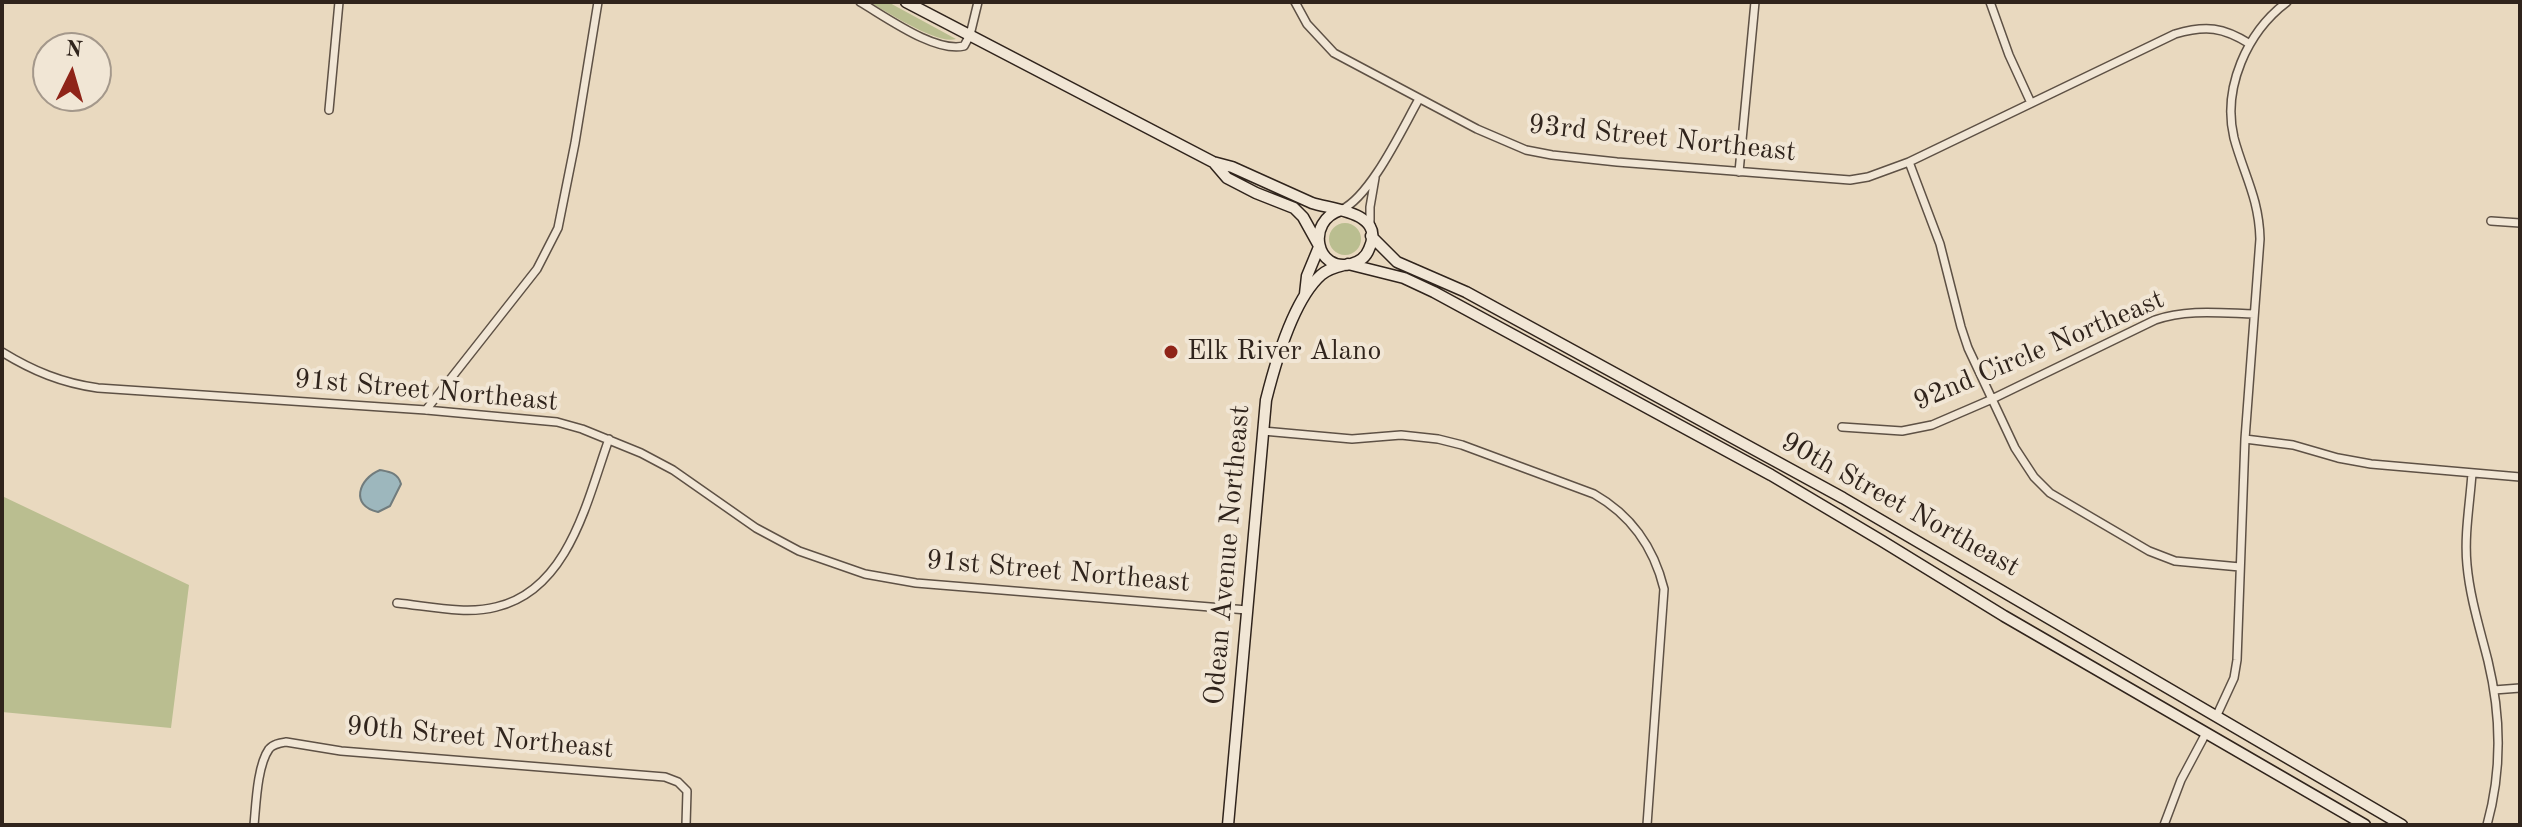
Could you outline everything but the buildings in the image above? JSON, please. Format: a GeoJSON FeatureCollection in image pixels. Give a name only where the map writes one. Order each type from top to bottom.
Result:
{"type":"FeatureCollection","features":[{"type":"Feature","properties":{"kind":"main road"},"geometry":{"type":"LineString","coordinates":[[906,2],[1213,162],[1232,167],[1312,203],[1357,214],[1369,225],[1370,249],[1359,261],[1346,265],[1327,258],[1303,217],[1294,208],[1227,178],[1213,162]]}},
{"type":"Feature","properties":{"kind":"main road"},"geometry":{"type":"LineString","coordinates":[[1319,246],[1321,225],[1333,212],[1341,210]]}},
{"type":"Feature","properties":{"kind":"main road","name":"90th Street Northeast"},"geometry":{"type":"LineString","coordinates":[[1371,234],[1397,262],[1466,292],[1843,498],[2402,825]]}},
{"type":"Feature","properties":{"kind":"main road","name":"Odean Avenue Northeast"},"geometry":{"type":"LineString","coordinates":[[1228,825],[1266,400],[1275,365],[1304,296],[1307,276],[1319,246]]}},
{"type":"Feature","properties":{"kind":"main road","name":"Odean Avenue Northeast"},"geometry":{"type":"LineString","coordinates":[[1304,296],[1324,273],[1346,265]]}},
{"type":"Feature","properties":{"kind":"main road","name":"90th Street Northeast"},"geometry":{"type":"LineString","coordinates":[[1346,265],[1404,278],[1434,292],[1771,475],[2185,723],[2365,825]]}},
{"type":"Feature","properties":{"kind":"main road"},"geometry":{"type":"LineString","coordinates":[[2185,723],[2212,715]]}},
{"type":"Feature","properties":{"kind":"main road"},"geometry":{"type":"LineString","coordinates":[[2208,736],[2233,727]]}},
{"type":"Feature","properties":{"kind":"street"},"geometry":{"type":"LineString","coordinates":[[329,110],[339,2]]}},
{"type":"Feature","properties":{"kind":"street"},"geometry":{"type":"LineString","coordinates":[[426,410],[549,250],[564,202],[598,2]]}},
{"type":"Feature","properties":{"kind":"street"},"geometry":{"type":"LineString","coordinates":[[860,2],[938,45],[950,47],[964,46],[978,2]]}},
{"type":"Feature","properties":{"kind":"street"},"geometry":{"type":"LineString","coordinates":[[1295,2],[1307,24],[1334,53],[1419,99],[1375,176],[1351,205],[1341,210]]}},
{"type":"Feature","properties":{"kind":"street"},"geometry":{"type":"LineString","coordinates":[[1739,172],[1755,2]]}},
{"type":"Feature","properties":{"kind":"street"},"geometry":{"type":"LineString","coordinates":[[1990,2],[2031,103]]}},
{"type":"Feature","properties":{"kind":"street"},"geometry":{"type":"LineString","coordinates":[[2212,715],[2234,678],[2237,660],[2248,376],[2259,222],[2255,197],[2231,119],[2235,79],[2250,44],[2265,23],[2287,2]]}},
{"type":"Feature","properties":{"kind":"street","name":"93rd Street Northeast"},"geometry":{"type":"LineString","coordinates":[[1419,99],[1506,143],[1536,152],[1617,162],[1858,180],[1909,162],[2175,34],[2190,30],[2225,30],[2250,44]]}},
{"type":"Feature","properties":{"kind":"street"},"geometry":{"type":"LineString","coordinates":[[1909,162],[1940,244],[1961,327],[1990,400],[2034,477],[2050,493],[2163,557],[2200,565],[2240,567]]}},
{"type":"Feature","properties":{"kind":"street"},"geometry":{"type":"LineString","coordinates":[[1371,234],[1370,207],[1375,176]]}},
{"type":"Feature","properties":{"kind":"street"},"geometry":{"type":"LineString","coordinates":[[2491,221],[2520,223]]}},
{"type":"Feature","properties":{"kind":"street","name":"92nd Circle Northeast"},"geometry":{"type":"LineString","coordinates":[[1842,427],[1902,431],[1932,425],[2171,315],[2209,312],[2254,314]]}},
{"type":"Feature","properties":{"kind":"street","name":"91st Street Northeast"},"geometry":{"type":"LineString","coordinates":[[2,352],[27,368],[77,385],[557,422],[641,453],[673,470],[776,539],[830,563],[865,574],[916,583],[1247,610]]}},
{"type":"Feature","properties":{"kind":"street"},"geometry":{"type":"LineString","coordinates":[[1263,431],[1352,439],[1419,436],[1462,445],[1594,494],[1629,520],[1657,565],[1664,589],[1647,825]]}},
{"type":"Feature","properties":{"kind":"street"},"geometry":{"type":"LineString","coordinates":[[397,603],[476,610],[498,607],[544,582],[562,560],[574,534],[609,439]]}},
{"type":"Feature","properties":{"kind":"street"},"geometry":{"type":"LineString","coordinates":[[2245,439],[2293,445],[2353,462],[2520,477]]}},
{"type":"Feature","properties":{"kind":"street"},"geometry":{"type":"LineString","coordinates":[[2472,473],[2466,562],[2494,690],[2498,765],[2487,825]]}},
{"type":"Feature","properties":{"kind":"street"},"geometry":{"type":"LineString","coordinates":[[2494,690],[2520,688]]}},
{"type":"Feature","properties":{"kind":"street"},"geometry":{"type":"LineString","coordinates":[[2164,825],[2181,780],[2208,736]]}},
{"type":"Feature","properties":{"kind":"street","name":"90th Street Northeast"},"geometry":{"type":"LineString","coordinates":[[254,825],[260,777],[268,750],[286,742],[354,752],[665,777],[683,787],[688,798],[686,825]]}},
{"type":"Feature","properties":{"kind":"green space"},"geometry":{"type":"Polygon","coordinates":[[[869,2],[888,2],[956,39],[948,40],[925,33],[869,2]]]}},
{"type":"Feature","properties":{"kind":"green space"},"geometry":{"type":"Polygon","coordinates":[[[1345,223],[1356,228],[1361,239],[1356,250],[1345,255],[1334,250],[1329,239],[1334,228],[1345,223]]]}},
{"type":"Feature","properties":{"kind":"green space"},"geometry":{"type":"Polygon","coordinates":[[[2,496],[189,585],[171,728],[2,712],[2,496]]]}},
{"type":"Feature","properties":{"kind":"water"},"geometry":{"type":"Polygon","coordinates":[[[380,470],[396,475],[401,484],[390,506],[378,512],[363,504],[360,492],[366,480],[380,470]]]}},
{"type":"Feature","properties":{"kind":"place","name":"Elk River Alano"},"geometry":{"type":"Point","coordinates":[1171,352]}}]}
